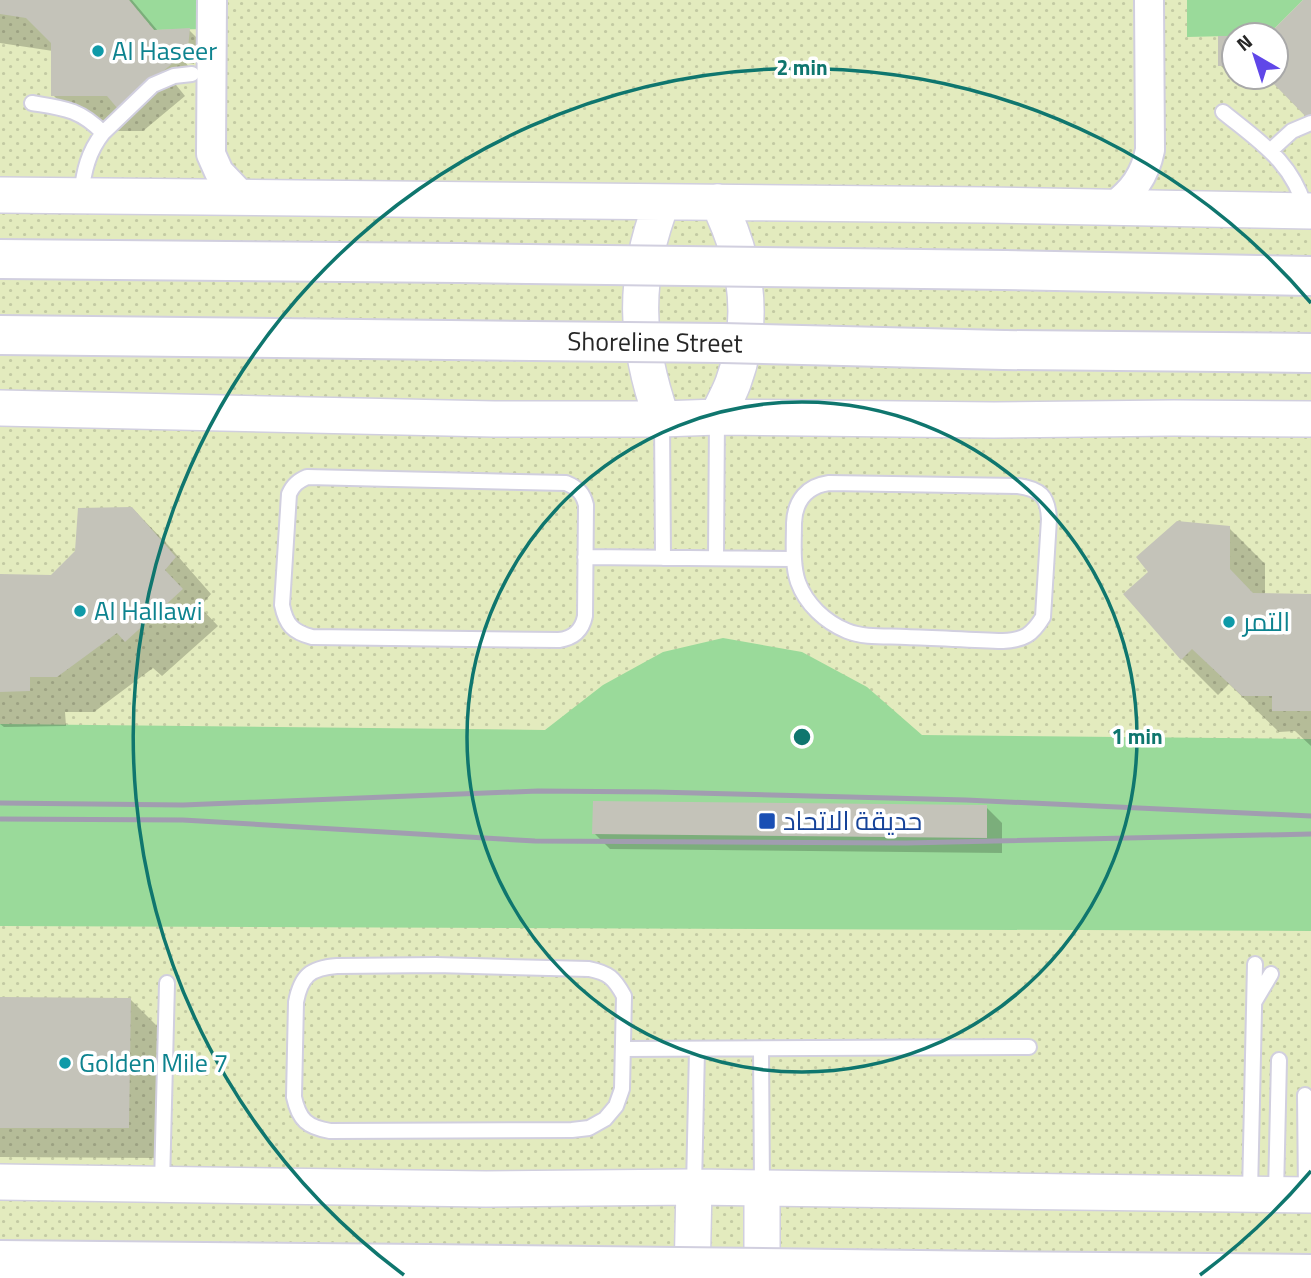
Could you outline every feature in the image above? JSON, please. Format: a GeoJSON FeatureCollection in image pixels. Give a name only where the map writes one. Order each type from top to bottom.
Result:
{"type":"FeatureCollection","features":[{"type":"Feature","properties":{"kind":"main road"},"geometry":{"type":"LineString","coordinates":[[0,259],[1311,276]]}},
{"type":"Feature","properties":{"kind":"main road","name":"Shoreline Street"},"geometry":{"type":"LineString","coordinates":[[0,335],[1311,353]]}},
{"type":"Feature","properties":{"kind":"main road"},"geometry":{"type":"LineString","coordinates":[[0,1260],[1311,1274]]}},
{"type":"Feature","properties":{"kind":"street"},"geometry":{"type":"LineString","coordinates":[[212,0],[211,154],[219,172],[243,197]]}},
{"type":"Feature","properties":{"kind":"street"},"geometry":{"type":"LineString","coordinates":[[1112,207],[1138,183],[1150,150],[1149,0]]}},
{"type":"Feature","properties":{"kind":"street"},"geometry":{"type":"LineString","coordinates":[[0,195],[589,200],[1308,211]]}},
{"type":"Feature","properties":{"kind":"street"},"geometry":{"type":"LineString","coordinates":[[662,202],[653,226],[641,295],[644,358],[662,419]]}},
{"type":"Feature","properties":{"kind":"street"},"geometry":{"type":"LineString","coordinates":[[717,417],[733,384],[743,347],[747,310],[743,272],[730,226],[718,202]]}},
{"type":"Feature","properties":{"kind":"street"},"geometry":{"type":"LineString","coordinates":[[0,408],[494,419],[1311,419]]}},
{"type":"Feature","properties":{"kind":"street"},"geometry":{"type":"LineString","coordinates":[[0,1182],[1286,1195]]}},
{"type":"Feature","properties":{"kind":"street"},"geometry":{"type":"LineString","coordinates":[[692,1278],[694,1187]]}},
{"type":"Feature","properties":{"kind":"street"},"geometry":{"type":"LineString","coordinates":[[762,1188],[762,1278]]}},
{"type":"Feature","properties":{"kind":"lane"},"geometry":{"type":"LineString","coordinates":[[81,196],[86,162],[103,133],[153,85],[174,76],[192,75]]}},
{"type":"Feature","properties":{"kind":"lane"},"geometry":{"type":"LineString","coordinates":[[32,103],[61,107],[77,113],[91,121],[103,133]]}},
{"type":"Feature","properties":{"kind":"lane"},"geometry":{"type":"LineString","coordinates":[[1223,112],[1281,161],[1293,178],[1308,211]]}},
{"type":"Feature","properties":{"kind":"lane"},"geometry":{"type":"LineString","coordinates":[[1270,151],[1292,131],[1311,123]]}},
{"type":"Feature","properties":{"kind":"lane"},"geometry":{"type":"LineString","coordinates":[[716,558],[717,417]]}},
{"type":"Feature","properties":{"kind":"lane"},"geometry":{"type":"LineString","coordinates":[[662,419],[663,558]]}},
{"type":"Feature","properties":{"kind":"lane"},"geometry":{"type":"LineString","coordinates":[[307,477],[566,484],[580,491],[584,497],[585,557],[584,624],[566,639],[312,637],[300,634],[284,617],[282,605],[289,494],[299,480],[307,477]]}},
{"type":"Feature","properties":{"kind":"lane"},"geometry":{"type":"LineString","coordinates":[[819,484],[1018,486],[1031,488],[1042,495],[1049,506],[1043,617],[1028,635],[1016,640],[873,636],[849,632],[827,621],[810,603],[799,582],[794,559],[797,505],[802,496],[819,484]]}},
{"type":"Feature","properties":{"kind":"lane"},"geometry":{"type":"LineString","coordinates":[[585,557],[794,559]]}},
{"type":"Feature","properties":{"kind":"lane"},"geometry":{"type":"LineString","coordinates":[[1255,964],[1254,1002],[1286,1195]]}},
{"type":"Feature","properties":{"kind":"lane"},"geometry":{"type":"LineString","coordinates":[[436,965],[589,969],[604,972],[617,982],[624,996],[623,1049],[622,1090],[616,1106],[605,1119],[589,1128],[330,1131],[316,1129],[304,1121],[297,1110],[294,1097],[296,1002],[299,987],[308,975],[321,967],[436,965]]}},
{"type":"Feature","properties":{"kind":"lane"},"geometry":{"type":"LineString","coordinates":[[1254,1002],[1271,974]]}},
{"type":"Feature","properties":{"kind":"lane"},"geometry":{"type":"LineString","coordinates":[[162,1184],[167,983]]}},
{"type":"Feature","properties":{"kind":"lane"},"geometry":{"type":"LineString","coordinates":[[623,1049],[1029,1047]]}},
{"type":"Feature","properties":{"kind":"lane"},"geometry":{"type":"LineString","coordinates":[[694,1187],[697,1049]]}},
{"type":"Feature","properties":{"kind":"lane"},"geometry":{"type":"LineString","coordinates":[[761,1049],[762,1188]]}},
{"type":"Feature","properties":{"kind":"lane"},"geometry":{"type":"LineString","coordinates":[[1279,1060],[1286,1195]]}},
{"type":"Feature","properties":{"kind":"lane"},"geometry":{"type":"LineString","coordinates":[[1286,1195],[1305,1095]]}},
{"type":"Feature","properties":{"kind":"sand"},"geometry":{"type":"Polygon","coordinates":[[[0,0],[1311,0],[1311,1278],[0,1278],[0,0]]]}},
{"type":"Feature","properties":{"kind":"green space"},"geometry":{"type":"Polygon","coordinates":[[[129,0],[206,0],[206,29],[154,30],[129,0]]]}},
{"type":"Feature","properties":{"kind":"green space"},"geometry":{"type":"Polygon","coordinates":[[[1187,0],[1303,0],[1282,21],[1220,21],[1220,36],[1187,37],[1187,0]]]}},
{"type":"Feature","properties":{"kind":"green space"},"geometry":{"type":"Polygon","coordinates":[[[723,638],[802,652],[867,687],[922,735],[1311,739],[1311,931],[0,926],[0,724],[545,730],[603,685],[663,652],[723,638]]]}},
{"type":"Feature","properties":{"kind":"building","name":"Al Haseer"},"geometry":{"type":"Polygon","coordinates":[[[0,0],[129,0],[154,30],[190,28],[187,58],[180,57],[118,109],[107,96],[51,96],[51,43],[26,18],[0,14],[0,0]]]}},
{"type":"Feature","properties":{"kind":"building"},"geometry":{"type":"Polygon","coordinates":[[[1303,0],[1311,0],[1311,122],[1281,91],[1290,91],[1290,21],[1282,21],[1303,0]]]}},
{"type":"Feature","properties":{"kind":"building"},"geometry":{"type":"Polygon","coordinates":[[[1218,36],[1220,36],[1220,66],[1218,36]]]}},
{"type":"Feature","properties":{"kind":"building","name":"Al Hallawi"},"geometry":{"type":"Polygon","coordinates":[[[132,507],[176,557],[165,570],[183,589],[125,642],[117,633],[57,677],[30,677],[30,691],[0,692],[0,574],[51,575],[75,551],[78,508],[132,507]]]}},
{"type":"Feature","properties":{"kind":"building","name":"التمر"},"geometry":{"type":"Polygon","coordinates":[[[1177,521],[1230,526],[1230,569],[1253,593],[1311,594],[1311,711],[1272,711],[1272,696],[1242,696],[1192,649],[1181,660],[1123,594],[1148,572],[1136,557],[1177,521]]]}},
{"type":"Feature","properties":{"kind":"building"},"geometry":{"type":"Polygon","coordinates":[[[593,801],[987,805],[987,838],[592,834],[593,801]]]}},
{"type":"Feature","properties":{"kind":"building","name":"Golden Mile 7"},"geometry":{"type":"Polygon","coordinates":[[[0,997],[131,998],[129,1128],[0,1128],[0,997]]]}},
{"type":"Feature","properties":{"kind":"railway"},"geometry":{"type":"LineString","coordinates":[[0,803],[183,805],[538,791],[656,792],[966,800],[1311,816]]}},
{"type":"Feature","properties":{"kind":"railway"},"geometry":{"type":"LineString","coordinates":[[0,819],[183,820],[535,841],[906,843],[1311,834]]}},
{"type":"Feature","properties":{"kind":"place","name":"Al Haseer"},"geometry":{"type":"Point","coordinates":[98,51]}},
{"type":"Feature","properties":{"kind":"place","name":"Al Hallawi"},"geometry":{"type":"Point","coordinates":[80,611]}},
{"type":"Feature","properties":{"kind":"place","name":"التمر"},"geometry":{"type":"Point","coordinates":[1229,622]}},
{"type":"Feature","properties":{"kind":"place","name":"حديقة الاتحاد"},"geometry":{"type":"Point","coordinates":[767,821]}},
{"type":"Feature","properties":{"kind":"place","name":"Golden Mile 7"},"geometry":{"type":"Point","coordinates":[65,1063]}}]}
